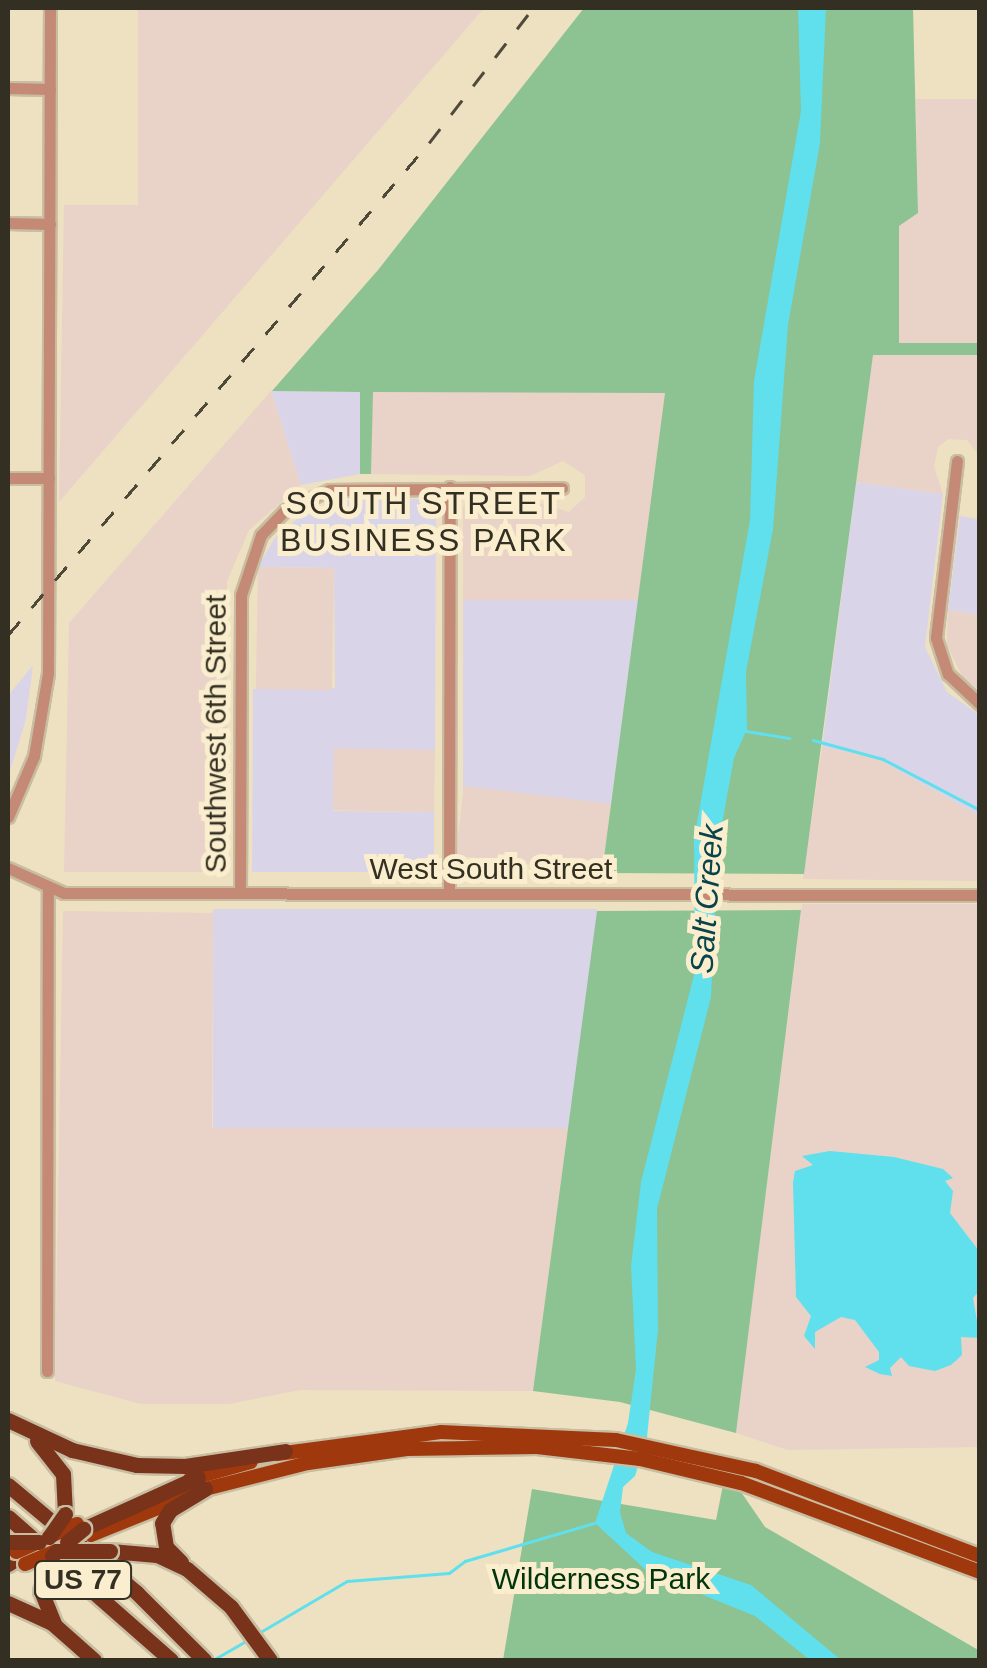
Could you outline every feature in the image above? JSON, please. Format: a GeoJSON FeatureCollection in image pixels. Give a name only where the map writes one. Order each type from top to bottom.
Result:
{"type":"FeatureCollection","features":[{"type":"Feature","properties":{"kind":"highway"},"geometry":{"type":"LineString","coordinates":[[13,1423],[72,1450],[137,1465],[185,1466],[285,1452]]}},
{"type":"Feature","properties":{"kind":"highway"},"geometry":{"type":"LineString","coordinates":[[13,1423],[56,1461],[42,1578],[47,1612],[94,1660]]}},
{"type":"Feature","properties":{"kind":"highway"},"geometry":{"type":"LineString","coordinates":[[44,1545],[201,1483]]}},
{"type":"Feature","properties":{"kind":"highway"},"geometry":{"type":"LineString","coordinates":[[201,1483],[170,1510],[161,1531],[166,1547],[216,1592],[270,1660]]}},
{"type":"Feature","properties":{"kind":"highway","name":"US 77"},"geometry":{"type":"LineString","coordinates":[[8,1485],[185,1639],[204,1660]]}},
{"type":"Feature","properties":{"kind":"highway","name":"US 77"},"geometry":{"type":"LineString","coordinates":[[8,1516],[171,1660]]}},
{"type":"Feature","properties":{"kind":"highway"},"geometry":{"type":"LineString","coordinates":[[44,1545],[156,1555],[198,1578]]}},
{"type":"Feature","properties":{"kind":"highway"},"geometry":{"type":"LineString","coordinates":[[8,1604],[64,1633]]}},
{"type":"Feature","properties":{"kind":"main road"},"geometry":{"type":"LineString","coordinates":[[201,1483],[285,1452],[422,1432],[569,1434],[706,1466],[980,1556]]}},
{"type":"Feature","properties":{"kind":"main road"},"geometry":{"type":"LineString","coordinates":[[201,1483],[357,1455],[449,1447],[560,1448],[706,1466],[980,1572]]}},
{"type":"Feature","properties":{"kind":"main road"},"geometry":{"type":"LineString","coordinates":[[8,1572],[44,1545]]}},
{"type":"Feature","properties":{"kind":"street"},"geometry":{"type":"LineString","coordinates":[[8,817],[34,756],[46,702],[50,8]]}},
{"type":"Feature","properties":{"kind":"street"},"geometry":{"type":"LineString","coordinates":[[8,88],[50,89]]}},
{"type":"Feature","properties":{"kind":"street"},"geometry":{"type":"LineString","coordinates":[[8,223],[50,224]]}},
{"type":"Feature","properties":{"kind":"street"},"geometry":{"type":"LineString","coordinates":[[957,461],[936,638],[948,674],[980,704]]}},
{"type":"Feature","properties":{"kind":"street"},"geometry":{"type":"LineString","coordinates":[[8,478],[49,478]]}},
{"type":"Feature","properties":{"kind":"street"},"geometry":{"type":"LineString","coordinates":[[449,894],[450,487],[562,488]]}},
{"type":"Feature","properties":{"kind":"street","name":"Southwest 6th Street"},"geometry":{"type":"LineString","coordinates":[[240,893],[240,595],[253,549],[271,523],[329,490],[450,487]]}},
{"type":"Feature","properties":{"kind":"street","name":"West South Street"},"geometry":{"type":"LineString","coordinates":[[8,868],[48,890],[980,895]]}},
{"type":"Feature","properties":{"kind":"street"},"geometry":{"type":"LineString","coordinates":[[47,1371],[48,890]]}},
{"type":"Feature","properties":{"kind":"shaded area"},"geometry":{"type":"Polygon","coordinates":[[[138,8],[484,8],[59,502],[64,205],[138,205],[138,8]]]}},
{"type":"Feature","properties":{"kind":"shaded area"},"geometry":{"type":"Polygon","coordinates":[[[916,99],[979,99],[979,343],[899,343],[899,226],[918,213],[916,99]]]}},
{"type":"Feature","properties":{"kind":"shaded area"},"geometry":{"type":"Polygon","coordinates":[[[873,354],[979,355],[979,456],[967,440],[948,439],[938,447],[934,467],[943,494],[856,482],[873,354]]]}},
{"type":"Feature","properties":{"kind":"shaded area"},"geometry":{"type":"Polygon","coordinates":[[[271,391],[360,392],[360,474],[301,485],[271,391]]]}},
{"type":"Feature","properties":{"kind":"shaded area"},"geometry":{"type":"Polygon","coordinates":[[[271,391],[301,485],[249,530],[227,581],[227,872],[64,872],[69,623],[271,391]]]}},
{"type":"Feature","properties":{"kind":"shaded area"},"geometry":{"type":"Polygon","coordinates":[[[372,392],[665,393],[638,600],[463,600],[463,507],[470,499],[530,500],[569,512],[585,497],[585,475],[563,461],[530,476],[371,474],[372,392]]]}},
{"type":"Feature","properties":{"kind":"shaded area"},"geometry":{"type":"Polygon","coordinates":[[[856,482],[943,494],[925,647],[947,692],[979,715],[979,816],[876,758],[822,747],[856,482]]]}},
{"type":"Feature","properties":{"kind":"shaded area"},"geometry":{"type":"Polygon","coordinates":[[[352,499],[436,499],[435,750],[335,751],[333,811],[434,812],[434,872],[252,872],[253,689],[335,688],[334,568],[258,567],[274,539],[300,516],[352,499]]]}},
{"type":"Feature","properties":{"kind":"shaded area"},"geometry":{"type":"Polygon","coordinates":[[[960,516],[979,519],[979,615],[948,610],[960,516]]]}},
{"type":"Feature","properties":{"kind":"shaded area"},"geometry":{"type":"Polygon","coordinates":[[[258,567],[334,568],[332,690],[256,689],[258,567]]]}},
{"type":"Feature","properties":{"kind":"shaded area"},"geometry":{"type":"Polygon","coordinates":[[[463,600],[638,600],[611,804],[463,805],[463,600]]]}},
{"type":"Feature","properties":{"kind":"shaded area"},"geometry":{"type":"Polygon","coordinates":[[[948,610],[979,615],[979,690],[963,678],[947,645],[948,610]]]}},
{"type":"Feature","properties":{"kind":"shaded area"},"geometry":{"type":"Polygon","coordinates":[[[33,665],[26,719],[8,778],[8,696],[33,665]]]}},
{"type":"Feature","properties":{"kind":"shaded area"},"geometry":{"type":"Polygon","coordinates":[[[822,747],[876,758],[979,816],[979,881],[803,879],[822,747]]]}},
{"type":"Feature","properties":{"kind":"shaded area"},"geometry":{"type":"Polygon","coordinates":[[[334,748],[435,750],[434,812],[333,810],[334,748]]]}},
{"type":"Feature","properties":{"kind":"shaded area"},"geometry":{"type":"Polygon","coordinates":[[[464,786],[611,804],[602,873],[456,855],[464,786]]]}},
{"type":"Feature","properties":{"kind":"shaded area"},"geometry":{"type":"Polygon","coordinates":[[[802,904],[979,904],[979,1447],[788,1450],[736,1433],[802,904]]]}},
{"type":"Feature","properties":{"kind":"shaded area"},"geometry":{"type":"Polygon","coordinates":[[[213,909],[597,909],[597,1128],[213,1128],[213,909]]]}},
{"type":"Feature","properties":{"kind":"shaded area"},"geometry":{"type":"Polygon","coordinates":[[[63,911],[213,913],[212,1128],[568,1128],[533,1391],[300,1390],[229,1404],[141,1404],[55,1381],[63,911]]]}},
{"type":"Feature","properties":{"kind":"green space"},"geometry":{"type":"Polygon","coordinates":[[[584,8],[913,8],[918,213],[899,226],[899,343],[979,343],[979,355],[873,355],[804,874],[602,873],[665,393],[373,392],[371,474],[360,474],[360,392],[272,391],[378,270],[584,8]]]}},
{"type":"Feature","properties":{"kind":"green space"},"geometry":{"type":"Polygon","coordinates":[[[801,910],[736,1433],[620,1402],[533,1391],[597,911],[801,910]]]}},
{"type":"Feature","properties":{"kind":"green space","name":"Wilderness Park"},"geometry":{"type":"Polygon","coordinates":[[[726,1470],[765,1527],[980,1651],[979,1660],[503,1660],[532,1489],[716,1520],[726,1470]]]}},
{"type":"Feature","properties":{"kind":"water","name":"Salt Creek"},"geometry":{"type":"Polygon","coordinates":[[[798,8],[826,8],[820,143],[788,325],[773,529],[746,672],[747,729],[734,758],[718,846],[711,997],[657,1209],[658,1330],[647,1437],[635,1476],[623,1487],[620,1512],[626,1533],[652,1552],[751,1585],[841,1660],[810,1660],[755,1616],[649,1573],[595,1523],[628,1423],[636,1369],[631,1266],[641,1182],[695,971],[694,840],[750,520],[754,381],[801,111],[798,8]]]}},
{"type":"Feature","properties":{"kind":"water"},"geometry":{"type":"Polygon","coordinates":[[[830,1151],[894,1157],[943,1169],[953,1178],[945,1181],[953,1191],[950,1213],[979,1251],[979,1291],[973,1298],[980,1338],[961,1337],[962,1355],[951,1365],[935,1371],[909,1366],[901,1357],[890,1368],[892,1376],[880,1374],[865,1367],[879,1360],[879,1352],[855,1320],[841,1317],[815,1332],[815,1349],[804,1336],[811,1316],[796,1297],[793,1182],[795,1171],[813,1165],[802,1156],[830,1151]]]}},
{"type":"Feature","properties":{"kind":"waterway"},"geometry":{"type":"LineString","coordinates":[[746,731],[789,738]]}},
{"type":"Feature","properties":{"kind":"waterway"},"geometry":{"type":"LineString","coordinates":[[813,740],[883,759],[980,810]]}},
{"type":"Feature","properties":{"kind":"waterway"},"geometry":{"type":"LineString","coordinates":[[257,1634],[347,1581],[449,1573],[465,1561],[594,1523]]}},
{"type":"Feature","properties":{"kind":"waterway"},"geometry":{"type":"LineString","coordinates":[[213,1660],[246,1641]]}},
{"type":"Feature","properties":{"kind":"railway"},"geometry":{"type":"LineString","coordinates":[[8,635],[429,143],[533,8]]}},
{"type":"Feature","properties":{"kind":"district","name":"SOUTH STREET BUSINESS PARK"},"geometry":{"type":"Point","coordinates":[424,522]}}]}
